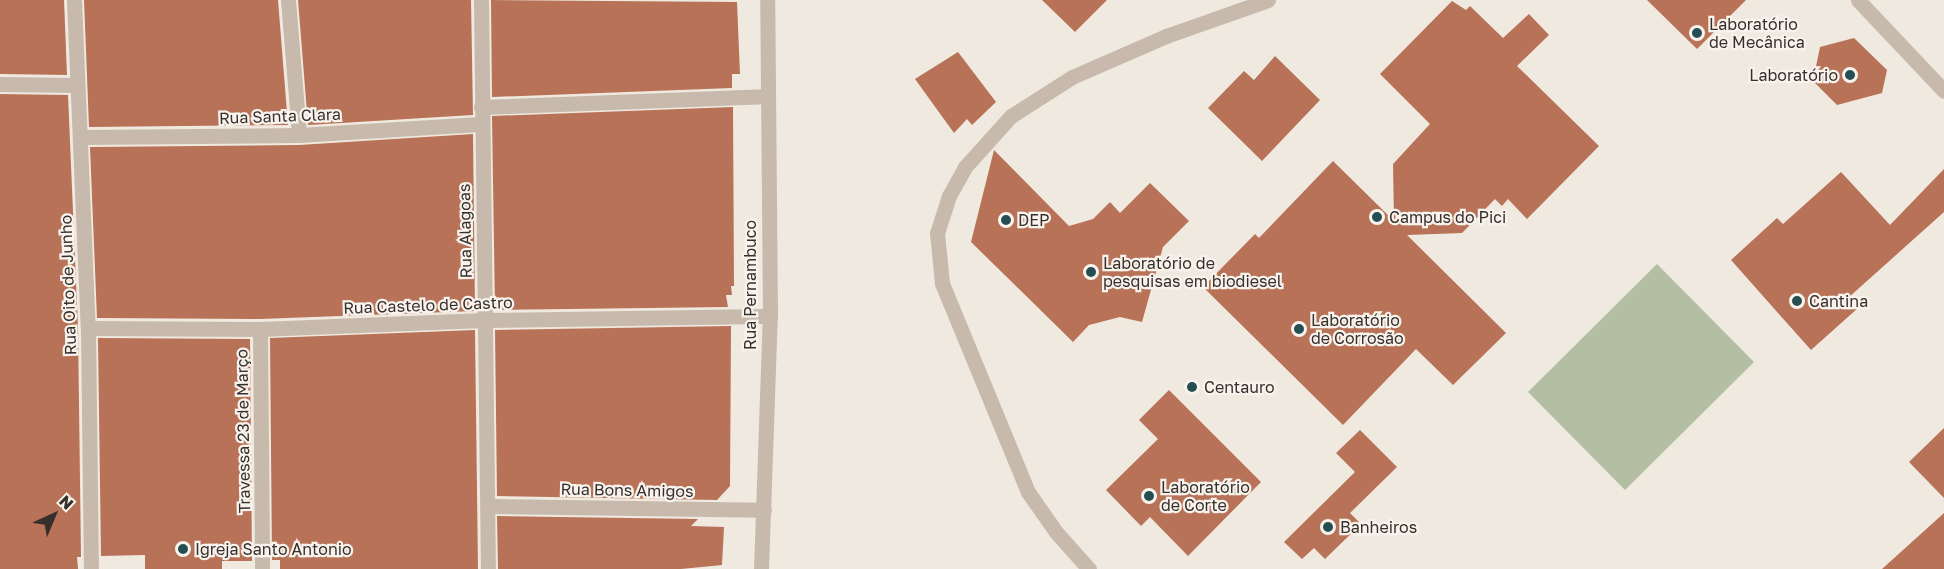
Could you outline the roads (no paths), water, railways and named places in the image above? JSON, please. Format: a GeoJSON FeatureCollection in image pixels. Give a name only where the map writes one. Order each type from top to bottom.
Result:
{"type":"FeatureCollection","features":[{"type":"Feature","properties":{"kind":"street","name":"Rua Oito de Junho"},"geometry":{"type":"LineString","coordinates":[[74,0],[75,85],[81,137],[88,328],[91,569]]}},
{"type":"Feature","properties":{"kind":"street"},"geometry":{"type":"LineString","coordinates":[[288,0],[299,135]]}},
{"type":"Feature","properties":{"kind":"street","name":"Rua Alagoas"},"geometry":{"type":"LineString","coordinates":[[481,0],[480,124],[490,506],[488,569]]}},
{"type":"Feature","properties":{"kind":"street","name":"Rua Pernambuco"},"geometry":{"type":"LineString","coordinates":[[762,569],[770,316],[765,96],[767,0]]}},
{"type":"Feature","properties":{"kind":"street"},"geometry":{"type":"LineString","coordinates":[[1089,569],[1056,532],[1028,492],[942,283],[937,233],[949,196],[964,167],[1011,116],[1072,76],[1166,36],[1268,0]]}},
{"type":"Feature","properties":{"kind":"street"},"geometry":{"type":"LineString","coordinates":[[1858,0],[1944,92]]}},
{"type":"Feature","properties":{"kind":"street"},"geometry":{"type":"LineString","coordinates":[[0,84],[75,85]]}},
{"type":"Feature","properties":{"kind":"street"},"geometry":{"type":"LineString","coordinates":[[481,107],[765,96]]}},
{"type":"Feature","properties":{"kind":"street","name":"Rua Santa Clara"},"geometry":{"type":"LineString","coordinates":[[81,137],[299,135],[480,124]]}},
{"type":"Feature","properties":{"kind":"street","name":"Rua Castelo de Castro"},"geometry":{"type":"LineString","coordinates":[[88,328],[260,329],[484,320],[770,316]]}},
{"type":"Feature","properties":{"kind":"street","name":"Travessa 23 de Março"},"geometry":{"type":"LineString","coordinates":[[260,329],[262,569]]}},
{"type":"Feature","properties":{"kind":"street","name":"Rua Bons Amigos"},"geometry":{"type":"LineString","coordinates":[[490,506],[764,510]]}},
{"type":"Feature","properties":{"kind":"place","name":"Laboratório de Mecânica"},"geometry":{"type":"Point","coordinates":[1697,33]}},
{"type":"Feature","properties":{"kind":"place","name":"Laboratório"},"geometry":{"type":"Point","coordinates":[1850,75]}},
{"type":"Feature","properties":{"kind":"place","name":"Campus do Pici"},"geometry":{"type":"Point","coordinates":[1377,217]}},
{"type":"Feature","properties":{"kind":"place","name":"DEP"},"geometry":{"type":"Point","coordinates":[1006,220]}},
{"type":"Feature","properties":{"kind":"place","name":"Laboratório de pesquisas em biodiesel"},"geometry":{"type":"Point","coordinates":[1091,272]}},
{"type":"Feature","properties":{"kind":"place","name":"Cantina"},"geometry":{"type":"Point","coordinates":[1797,301]}},
{"type":"Feature","properties":{"kind":"place","name":"Laboratório de Corrosão"},"geometry":{"type":"Point","coordinates":[1299,329]}},
{"type":"Feature","properties":{"kind":"place","name":"Centauro"},"geometry":{"type":"Point","coordinates":[1192,387]}},
{"type":"Feature","properties":{"kind":"place","name":"Laboratório de Corte"},"geometry":{"type":"Point","coordinates":[1149,496]}},
{"type":"Feature","properties":{"kind":"place","name":"Banheiros"},"geometry":{"type":"Point","coordinates":[1328,527]}},
{"type":"Feature","properties":{"kind":"place","name":"Igreja Santo Antonio"},"geometry":{"type":"Point","coordinates":[183,549]}}]}
